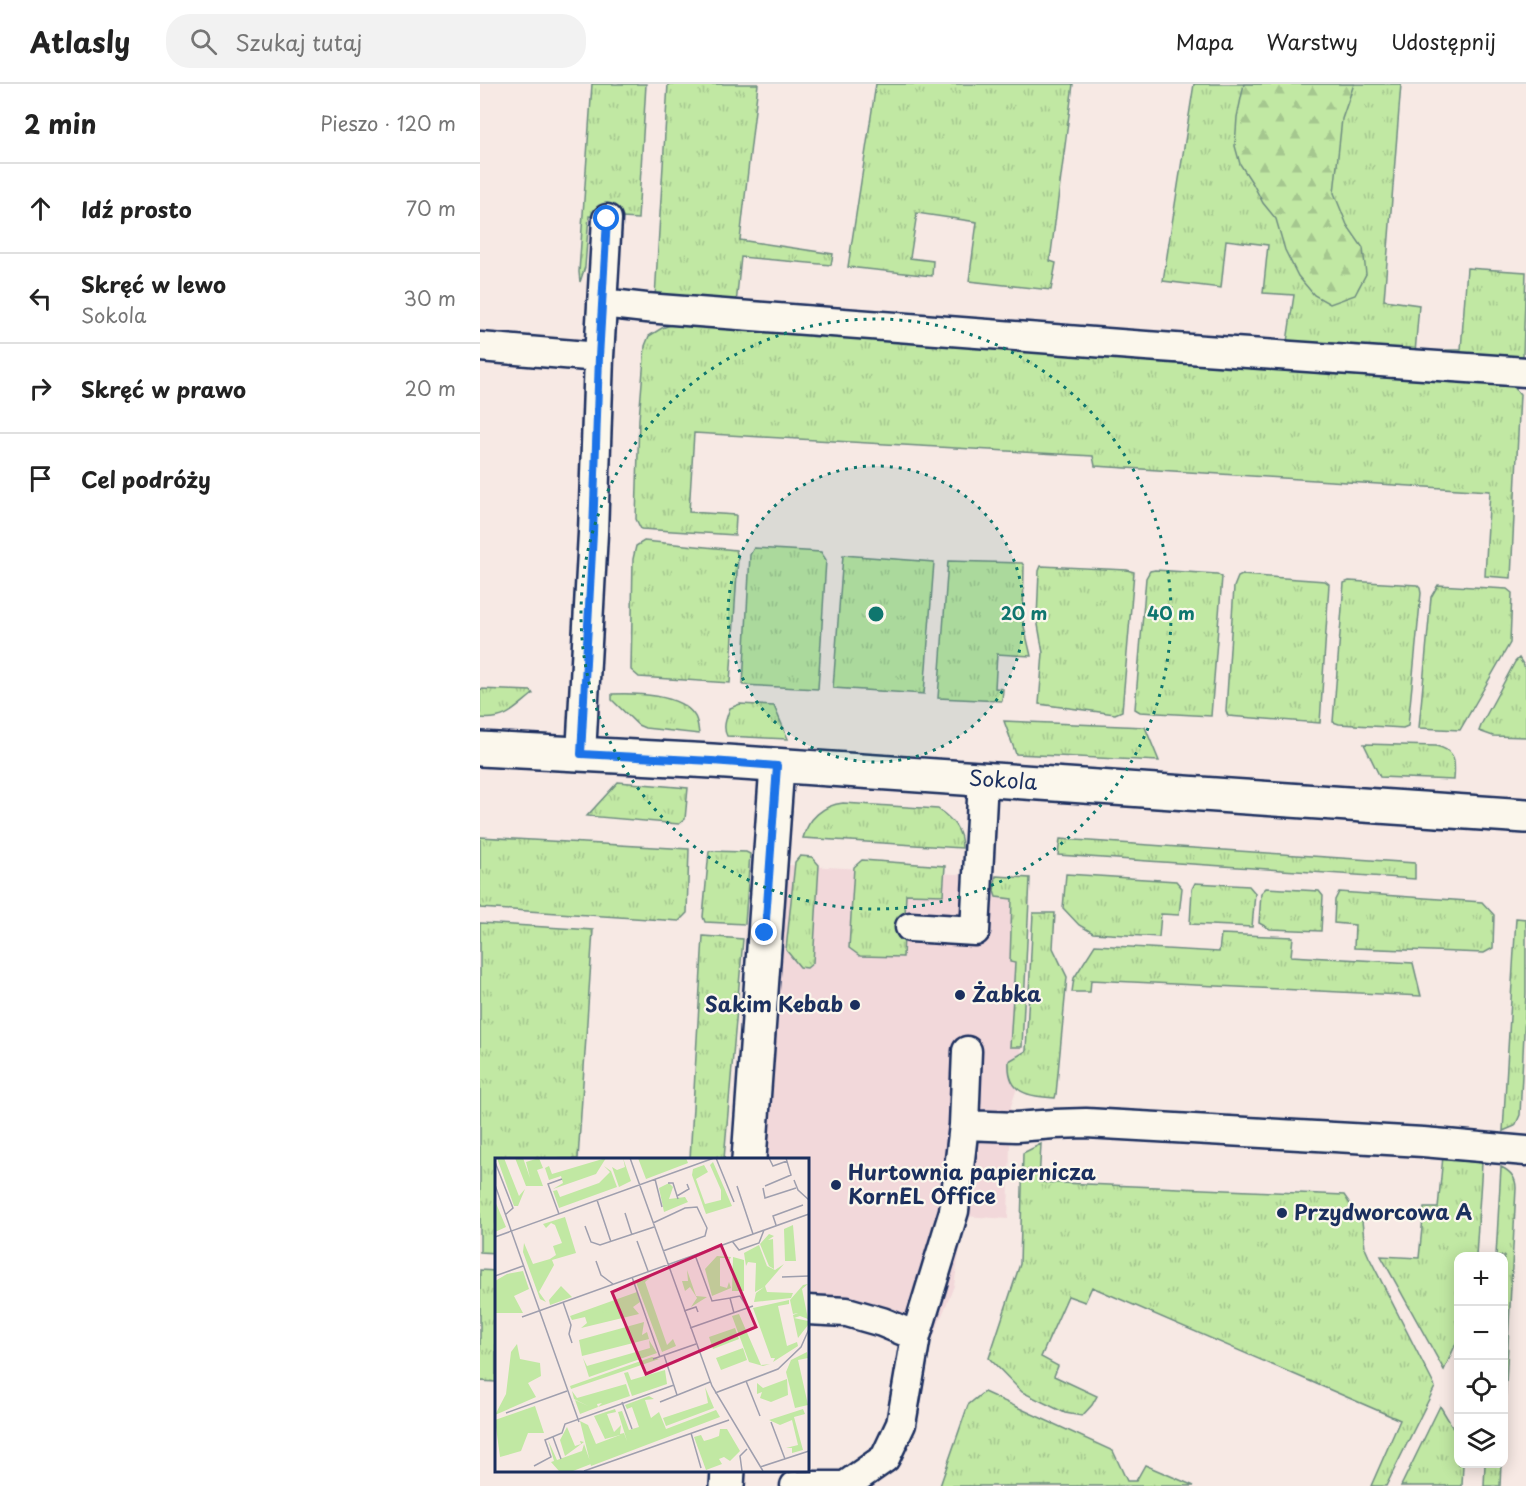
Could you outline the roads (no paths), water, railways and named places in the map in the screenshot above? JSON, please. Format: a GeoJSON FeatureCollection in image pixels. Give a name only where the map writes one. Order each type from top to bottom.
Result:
{"type":"FeatureCollection","features":[{"type":"Feature","properties":{"kind":"street","name":"Sokola"},"geometry":{"type":"LineString","coordinates":[[480,749],[712,761],[1526,816]]}},
{"type":"Feature","properties":{"kind":"street"},"geometry":{"type":"LineString","coordinates":[[749,1158],[777,766]]}},
{"type":"Feature","properties":{"kind":"street"},"geometry":{"type":"LineString","coordinates":[[727,1486],[728,1471]]}},
{"type":"Feature","properties":{"kind":"lane"},"geometry":{"type":"LineString","coordinates":[[581,754],[607,219]]}},
{"type":"Feature","properties":{"kind":"lane"},"geometry":{"type":"LineString","coordinates":[[602,303],[1146,346],[1526,372]]}},
{"type":"Feature","properties":{"kind":"lane"},"geometry":{"type":"LineString","coordinates":[[480,347],[599,357]]}},
{"type":"Feature","properties":{"kind":"lane"},"geometry":{"type":"LineString","coordinates":[[910,927],[975,931],[983,780]]}},
{"type":"Feature","properties":{"kind":"lane"},"geometry":{"type":"LineString","coordinates":[[795,1486],[845,1486],[885,1458],[902,1424],[916,1336],[954,1211],[964,1125],[967,1051]]}},
{"type":"Feature","properties":{"kind":"lane"},"geometry":{"type":"LineString","coordinates":[[964,1125],[1016,1127],[1086,1123],[1423,1142],[1526,1151]]}},
{"type":"Feature","properties":{"kind":"lane"},"geometry":{"type":"LineString","coordinates":[[808,1310],[847,1312],[882,1322],[916,1336]]}},
{"type":"Feature","properties":{"kind":"place","name":"Żabka"},"geometry":{"type":"Point","coordinates":[960,995]}},
{"type":"Feature","properties":{"kind":"place","name":"Sakim Kebab"},"geometry":{"type":"Point","coordinates":[855,1005]}},
{"type":"Feature","properties":{"kind":"place","name":"Hurtownia papiernicza KornEL Office"},"geometry":{"type":"Point","coordinates":[836,1185]}},
{"type":"Feature","properties":{"kind":"place","name":"Przydworcowa A"},"geometry":{"type":"Point","coordinates":[1282,1213]}}]}
